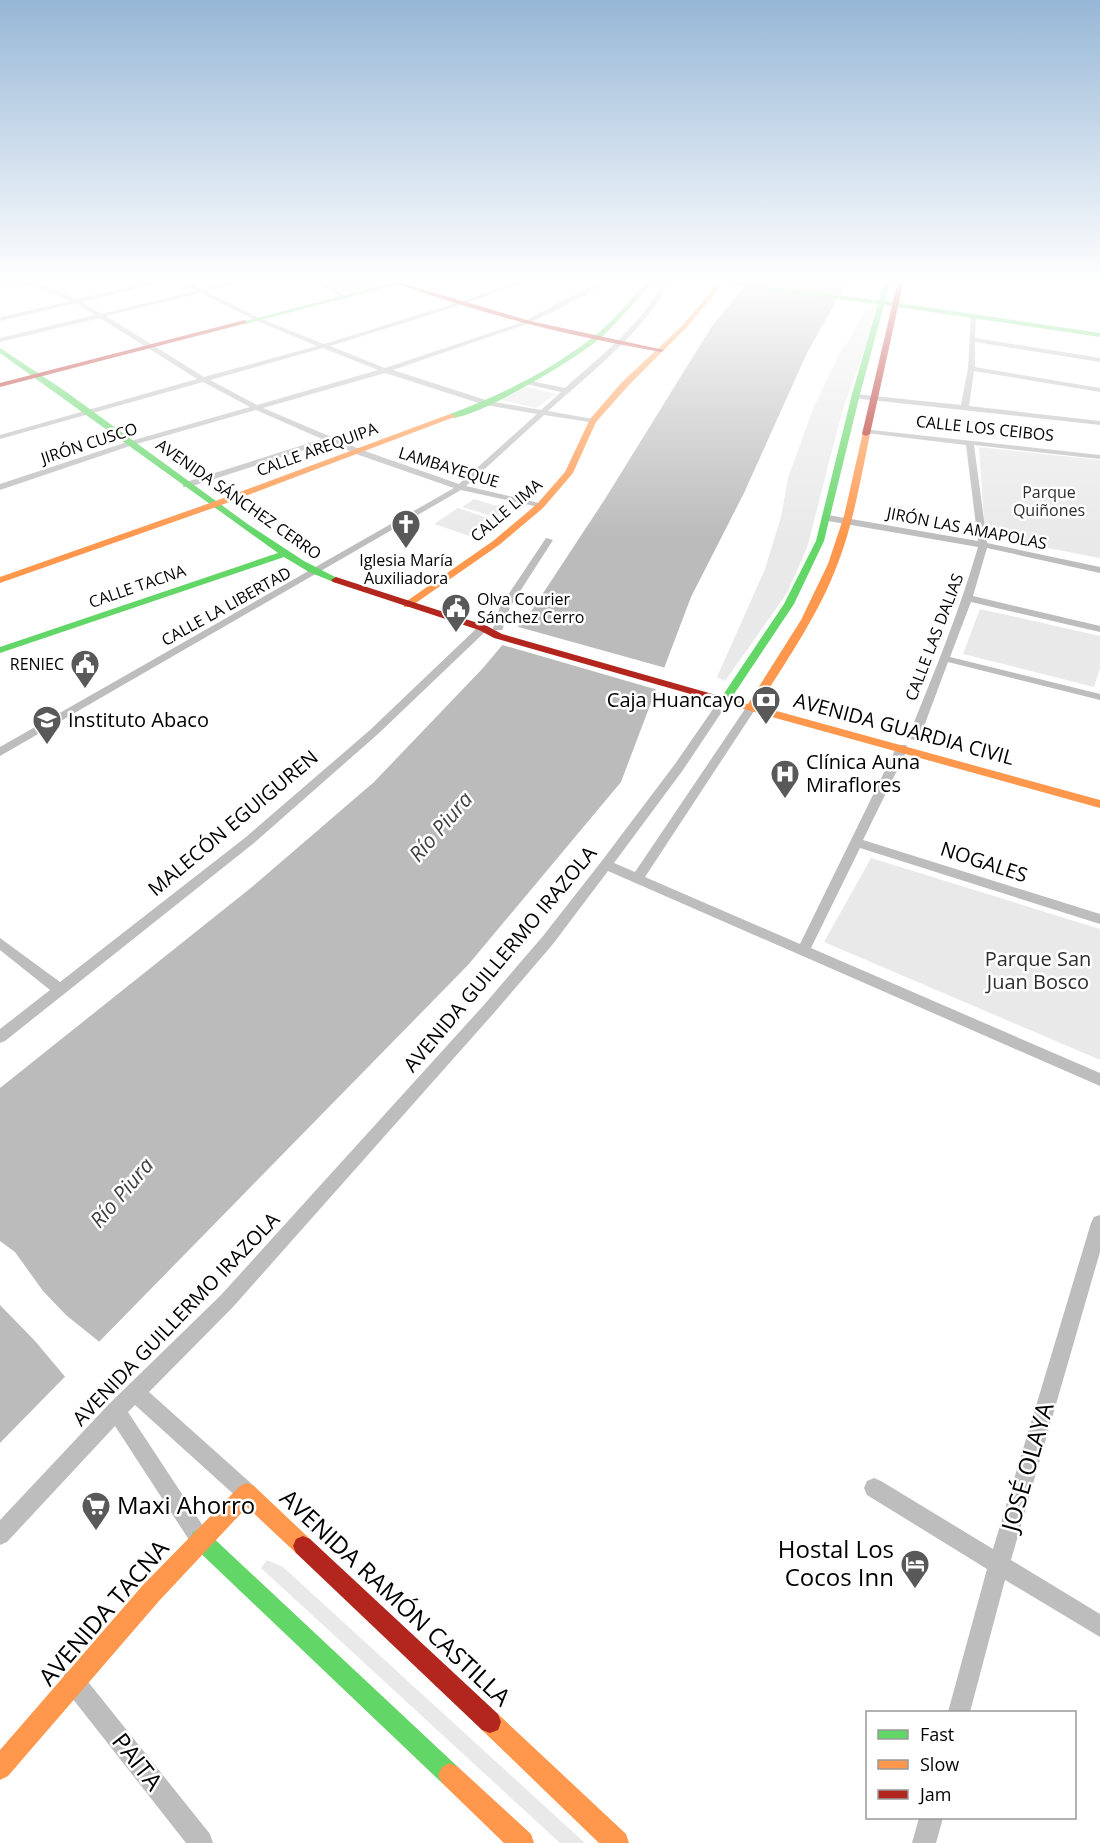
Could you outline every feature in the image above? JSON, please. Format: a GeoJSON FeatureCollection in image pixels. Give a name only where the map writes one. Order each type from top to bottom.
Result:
{"type":"FeatureCollection","features":[{"type":"Feature","properties":{"kind":"main road","name":"AVENIDA SÁNCHEZ CERRO"},"geometry":{"type":"LineString","coordinates":[[25,366],[213,505],[315,573],[407,606],[701,689]]}},
{"type":"Feature","properties":{"kind":"main road"},"geometry":{"type":"LineString","coordinates":[[0,385],[76,366]]}},
{"type":"Feature","properties":{"kind":"main road","name":"CALLE AREQUIPA"},"geometry":{"type":"LineString","coordinates":[[0,580],[213,505],[488,403],[529,382],[554,366]]}},
{"type":"Feature","properties":{"kind":"main road","name":"CALLE LIMA"},"geometry":{"type":"LineString","coordinates":[[407,606],[496,543],[540,506],[569,473],[593,421],[644,366]]}},
{"type":"Feature","properties":{"kind":"main road","name":"AVENIDA GUILLERMO IRAZOLA"},"geometry":{"type":"LineString","coordinates":[[727,696],[756,656],[809,568],[828,518],[855,396],[865,366]]}},
{"type":"Feature","properties":{"kind":"main road","name":"AVENIDA GUILLERMO IRAZOLA"},"geometry":{"type":"LineString","coordinates":[[754,702],[792,646],[824,583],[846,521],[873,398],[878,366]]}},
{"type":"Feature","properties":{"kind":"main road","name":"CALLE TACNA"},"geometry":{"type":"LineString","coordinates":[[0,650],[284,554]]}},
{"type":"Feature","properties":{"kind":"main road"},"geometry":{"type":"LineString","coordinates":[[756,656],[781,663]]}},
{"type":"Feature","properties":{"kind":"main road","name":"AVENIDA GUARDIA CIVIL"},"geometry":{"type":"LineString","coordinates":[[701,689],[754,702],[825,714]]}},
{"type":"Feature","properties":{"kind":"main road","name":"AVENIDA GUARDIA CIVIL"},"geometry":{"type":"LineString","coordinates":[[754,702],[903,748],[1100,804]]}},
{"type":"Feature","properties":{"kind":"main road"},"geometry":{"type":"LineString","coordinates":[[1065,794],[1068,779]]}},
{"type":"Feature","properties":{"kind":"main road","name":"AVENIDA TACNA"},"geometry":{"type":"LineString","coordinates":[[0,1768],[73,1681],[200,1539],[247,1493]]}},
{"type":"Feature","properties":{"kind":"main road","name":"AVENIDA RAMÓN CASTILLA"},"geometry":{"type":"LineString","coordinates":[[247,1493],[617,1843]]}},
{"type":"Feature","properties":{"kind":"main road"},"geometry":{"type":"LineString","coordinates":[[200,1539],[522,1843]]}},
{"type":"Feature","properties":{"kind":"street","name":"LAMBAYEQUE"},"geometry":{"type":"LineString","coordinates":[[180,366],[258,408],[359,452],[460,487],[540,506]]}},
{"type":"Feature","properties":{"kind":"street"},"geometry":{"type":"LineString","coordinates":[[0,436],[251,366]]}},
{"type":"Feature","properties":{"kind":"street"},"geometry":{"type":"LineString","coordinates":[[373,366],[488,403],[593,421]]}},
{"type":"Feature","properties":{"kind":"street","name":"JIRÓN CUSCO"},"geometry":{"type":"LineString","coordinates":[[0,486],[130,443],[258,408],[396,366]]}},
{"type":"Feature","properties":{"kind":"street","name":"CALLE LA LIBERTAD"},"geometry":{"type":"LineString","coordinates":[[0,752],[417,515],[460,487],[594,366]]}},
{"type":"Feature","properties":{"kind":"street"},"geometry":{"type":"LineString","coordinates":[[965,406],[970,368],[1100,390]]}},
{"type":"Feature","properties":{"kind":"street"},"geometry":{"type":"LineString","coordinates":[[529,382],[567,391]]}},
{"type":"Feature","properties":{"kind":"street"},"geometry":{"type":"LineString","coordinates":[[855,396],[965,406],[1100,423]]}},
{"type":"Feature","properties":{"kind":"street","name":"CALLE LOS CEIBOS"},"geometry":{"type":"LineString","coordinates":[[866,431],[1100,457]]}},
{"type":"Feature","properties":{"kind":"street"},"geometry":{"type":"LineString","coordinates":[[186,485],[330,439]]}},
{"type":"Feature","properties":{"kind":"street","name":"CALLE LAS DALIAS"},"geometry":{"type":"LineString","coordinates":[[914,737],[968,598],[983,545],[970,442]]}},
{"type":"Feature","properties":{"kind":"street","name":"JIRÓN LAS AMAPOLAS"},"geometry":{"type":"LineString","coordinates":[[828,518],[983,545],[1100,570]]}},
{"type":"Feature","properties":{"kind":"street"},"geometry":{"type":"LineString","coordinates":[[501,631],[505,608],[549,540]]}},
{"type":"Feature","properties":{"kind":"street"},"geometry":{"type":"LineString","coordinates":[[968,598],[1100,629]]}},
{"type":"Feature","properties":{"kind":"street","name":"MALECÓN EGUIGUREN"},"geometry":{"type":"LineString","coordinates":[[0,1037],[250,840],[374,732],[483,628]]}},
{"type":"Feature","properties":{"kind":"street"},"geometry":{"type":"LineString","coordinates":[[943,658],[1100,697]]}},
{"type":"Feature","properties":{"kind":"street","name":"AVENIDA GUILLERMO IRAZOLA"},"geometry":{"type":"LineString","coordinates":[[0,1535],[135,1392],[226,1301],[319,1200],[525,966],[606,865],[679,767],[727,696]]}},
{"type":"Feature","properties":{"kind":"street","name":"AVENIDA GUILLERMO IRAZOLA"},"geometry":{"type":"LineString","coordinates":[[638,878],[754,702]]}},
{"type":"Feature","properties":{"kind":"street"},"geometry":{"type":"LineString","coordinates":[[803,951],[903,748]]}},
{"type":"Feature","properties":{"kind":"street","name":"NOGALES"},"geometry":{"type":"LineString","coordinates":[[856,842],[1100,919]]}},
{"type":"Feature","properties":{"kind":"street"},"geometry":{"type":"LineString","coordinates":[[606,865],[1100,1080]]}},
{"type":"Feature","properties":{"kind":"street"},"geometry":{"type":"LineString","coordinates":[[0,943],[60,990]]}},
{"type":"Feature","properties":{"kind":"street","name":"JOSÉ OLAYA"},"geometry":{"type":"LineString","coordinates":[[960,1711],[999,1565],[1100,1223]]}},
{"type":"Feature","properties":{"kind":"street","name":"AVENIDA RAMÓN CASTILLA"},"geometry":{"type":"LineString","coordinates":[[135,1392],[247,1493]]}},
{"type":"Feature","properties":{"kind":"street"},"geometry":{"type":"LineString","coordinates":[[116,1412],[200,1539]]}},
{"type":"Feature","properties":{"kind":"street"},"geometry":{"type":"LineString","coordinates":[[874,1488],[1100,1626]]}},
{"type":"Feature","properties":{"kind":"street","name":"PAITA"},"geometry":{"type":"LineString","coordinates":[[73,1681],[201,1843]]}},
{"type":"Feature","properties":{"kind":"street"},"geometry":{"type":"LineString","coordinates":[[924,1843],[931,1819]]}},
{"type":"Feature","properties":{"kind":"green space"},"geometry":{"type":"Polygon","coordinates":[[[833,366],[858,366],[842,412],[807,548],[787,593],[725,681],[717,677],[765,569],[781,517],[788,478],[813,409],[833,366]]]}},
{"type":"Feature","properties":{"kind":"green space"},"geometry":{"type":"Polygon","coordinates":[[[526,387],[556,394],[536,408],[501,400],[526,387]]]}},
{"type":"Feature","properties":{"kind":"green space","name":"Parque Quiñones"},"geometry":{"type":"Polygon","coordinates":[[[979,447],[1100,460],[1100,558],[985,536],[979,447]]]}},
{"type":"Feature","properties":{"kind":"green space"},"geometry":{"type":"Polygon","coordinates":[[[474,499],[507,509],[495,517],[462,507],[474,499]]]}},
{"type":"Feature","properties":{"kind":"green space"},"geometry":{"type":"Polygon","coordinates":[[[458,508],[494,520],[470,536],[434,524],[458,508]]]}},
{"type":"Feature","properties":{"kind":"green space"},"geometry":{"type":"Polygon","coordinates":[[[980,609],[1100,636],[1100,668],[1094,687],[963,654],[980,609]]]}},
{"type":"Feature","properties":{"kind":"green space","name":"Parque San Juan Bosco"},"geometry":{"type":"Polygon","coordinates":[[[871,858],[1100,929],[1100,1060],[824,942],[871,858]]]}},
{"type":"Feature","properties":{"kind":"green space"},"geometry":{"type":"Polygon","coordinates":[[[267,1560],[283,1567],[585,1843],[560,1843],[261,1568],[267,1560]]]}},
{"type":"Feature","properties":{"kind":"water","name":"Río Piura"},"geometry":{"type":"Polygon","coordinates":[[[687,366],[801,366],[744,493],[691,597],[621,782],[468,965],[0,1443],[0,1088],[252,887],[374,782],[483,668],[532,610],[605,499],[687,366]]]}},
{"type":"Feature","properties":{"kind":"pier"},"geometry":{"type":"Polygon","coordinates":[[[515,626],[666,668],[658,690],[499,644],[515,626]]]}},
{"type":"Feature","properties":{"kind":"pier"},"geometry":{"type":"Polygon","coordinates":[[[0,1241],[15,1252],[43,1291],[66,1315],[102,1344],[67,1379],[0,1305],[0,1241]]]}},
{"type":"Feature","properties":{"kind":"traffic: fast"},"geometry":{"type":"LineString","coordinates":[[24,366],[246,527],[301,563],[336,580]]}},
{"type":"Feature","properties":{"kind":"traffic: fast"},"geometry":{"type":"LineString","coordinates":[[453,416],[488,403],[529,382],[553,366]]}},
{"type":"Feature","properties":{"kind":"traffic: fast"},"geometry":{"type":"LineString","coordinates":[[724,701],[789,604],[820,541],[864,366]]}},
{"type":"Feature","properties":{"kind":"traffic: fast"},"geometry":{"type":"LineString","coordinates":[[0,650],[284,554]]}},
{"type":"Feature","properties":{"kind":"traffic: fast"},"geometry":{"type":"LineString","coordinates":[[200,1539],[450,1775]]}},
{"type":"Feature","properties":{"kind":"traffic: slow"},"geometry":{"type":"LineString","coordinates":[[407,605],[496,543],[540,506],[569,473],[593,421],[644,366]]}},
{"type":"Feature","properties":{"kind":"traffic: slow"},"geometry":{"type":"LineString","coordinates":[[0,580],[213,505],[453,416]]}},
{"type":"Feature","properties":{"kind":"traffic: slow"},"geometry":{"type":"LineString","coordinates":[[751,708],[806,620],[833,564],[848,516],[866,434]]}},
{"type":"Feature","properties":{"kind":"traffic: slow"},"geometry":{"type":"LineString","coordinates":[[719,699],[1100,804]]}},
{"type":"Feature","properties":{"kind":"traffic: slow"},"geometry":{"type":"LineString","coordinates":[[0,1768],[151,1593],[247,1493],[303,1546]]}},
{"type":"Feature","properties":{"kind":"traffic: slow"},"geometry":{"type":"LineString","coordinates":[[490,1722],[617,1843]]}},
{"type":"Feature","properties":{"kind":"traffic: slow"},"geometry":{"type":"LineString","coordinates":[[450,1775],[522,1843]]}},
{"type":"Feature","properties":{"kind":"traffic: jam"},"geometry":{"type":"LineString","coordinates":[[0,385],[74,366]]}},
{"type":"Feature","properties":{"kind":"traffic: jam"},"geometry":{"type":"LineString","coordinates":[[866,434],[881,366]]}},
{"type":"Feature","properties":{"kind":"traffic: jam"},"geometry":{"type":"LineString","coordinates":[[336,580],[483,628],[498,636],[719,699]]}},
{"type":"Feature","properties":{"kind":"traffic: jam"},"geometry":{"type":"LineString","coordinates":[[303,1546],[490,1722]]}},
{"type":"Feature","properties":{"kind":"place","name":"Iglesia María Auxiliadora"},"geometry":{"type":"Point","coordinates":[406,550]}},
{"type":"Feature","properties":{"kind":"place","name":"Olva Courier Sánchez Cerro"},"geometry":{"type":"Point","coordinates":[456,634]}},
{"type":"Feature","properties":{"kind":"place","name":"RENIEC"},"geometry":{"type":"Point","coordinates":[85,690]}},
{"type":"Feature","properties":{"kind":"place","name":"Caja Huancayo"},"geometry":{"type":"Point","coordinates":[766,726]}},
{"type":"Feature","properties":{"kind":"place","name":"Instituto Abaco"},"geometry":{"type":"Point","coordinates":[47,746]}},
{"type":"Feature","properties":{"kind":"place","name":"Clínica Auna Miraflores"},"geometry":{"type":"Point","coordinates":[785,800]}},
{"type":"Feature","properties":{"kind":"place","name":"Maxi Ahorro"},"geometry":{"type":"Point","coordinates":[96,1532]}},
{"type":"Feature","properties":{"kind":"place","name":"Hostal Los Cocos Inn"},"geometry":{"type":"Point","coordinates":[915,1590]}}]}
